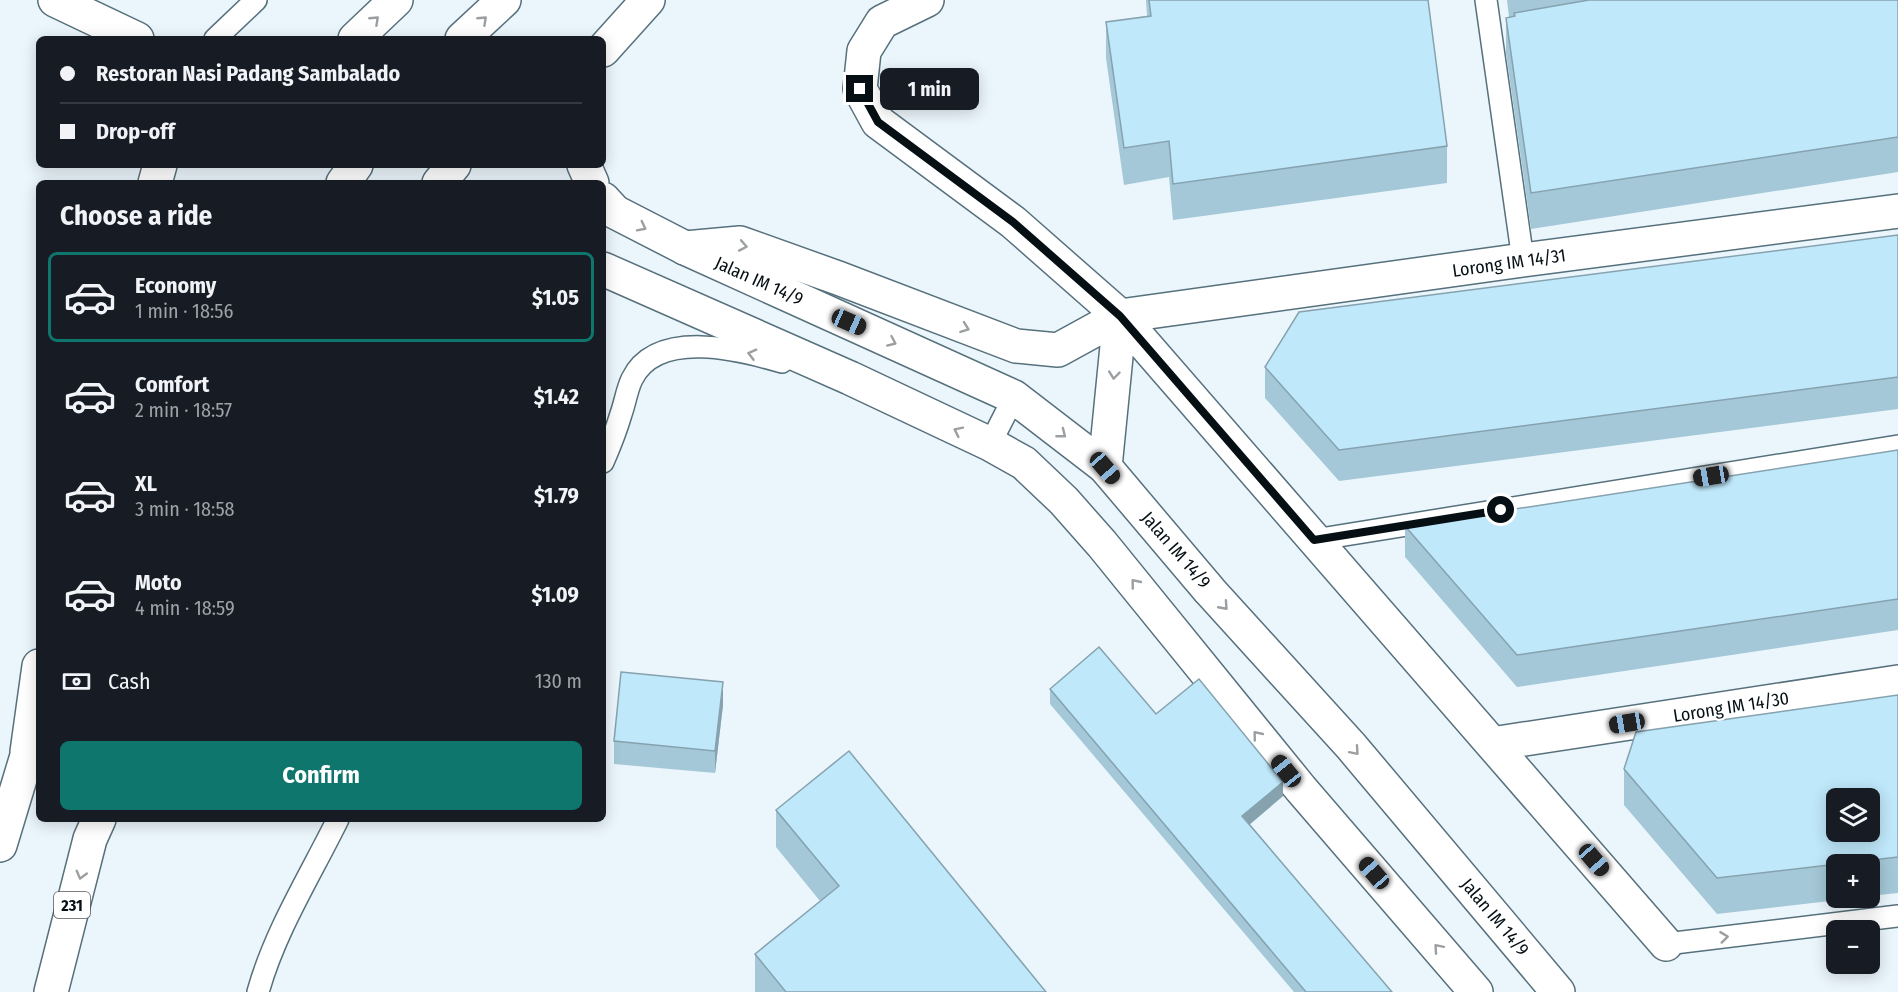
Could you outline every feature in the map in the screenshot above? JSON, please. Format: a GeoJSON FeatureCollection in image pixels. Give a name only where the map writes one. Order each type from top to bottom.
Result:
{"type":"FeatureCollection","features":[{"type":"Feature","properties":{"kind":"street"},"geometry":{"type":"LineString","coordinates":[[55,0],[131,36]]}},
{"type":"Feature","properties":{"kind":"street"},"geometry":{"type":"LineString","coordinates":[[358,36],[396,0]]}},
{"type":"Feature","properties":{"kind":"street"},"geometry":{"type":"LineString","coordinates":[[465,36],[504,0]]}},
{"type":"Feature","properties":{"kind":"street"},"geometry":{"type":"LineString","coordinates":[[588,36],[626,0]]}},
{"type":"Feature","properties":{"kind":"street"},"geometry":{"type":"LineString","coordinates":[[606,47],[648,0]]}},
{"type":"Feature","properties":{"kind":"street"},"geometry":{"type":"LineString","coordinates":[[927,0],[882,21],[864,51],[860,89],[878,122],[1013,222],[1120,316],[1666,944]]}},
{"type":"Feature","properties":{"kind":"street"},"geometry":{"type":"LineString","coordinates":[[442,180],[452,168]]}},
{"type":"Feature","properties":{"kind":"street","name":"Jalan IM 14/9"},"geometry":{"type":"LineString","coordinates":[[606,202],[615,212],[685,248],[1014,397],[1105,468],[1210,591],[1351,746],[1558,992]]}},
{"type":"Feature","properties":{"kind":"street","name":"Lorong IM 14/31"},"geometry":{"type":"LineString","coordinates":[[1120,316],[1898,211]]}},
{"type":"Feature","properties":{"kind":"street"},"geometry":{"type":"LineString","coordinates":[[685,248],[740,243],[1016,346],[1058,350],[1120,316]]}},
{"type":"Feature","properties":{"kind":"street"},"geometry":{"type":"LineString","coordinates":[[606,270],[849,378],[990,444],[1024,464],[1064,501],[1102,544],[1301,789],[1476,992]]}},
{"type":"Feature","properties":{"kind":"street"},"geometry":{"type":"LineString","coordinates":[[1105,468],[1120,316]]}},
{"type":"Feature","properties":{"kind":"street","name":"Lorong IM 14/30"},"geometry":{"type":"LineString","coordinates":[[1492,744],[1898,682]]}},
{"type":"Feature","properties":{"kind":"street"},"geometry":{"type":"LineString","coordinates":[[26,759],[36,687]]}},
{"type":"Feature","properties":{"kind":"street"},"geometry":{"type":"LineString","coordinates":[[0,845],[26,759],[36,737]]}},
{"type":"Feature","properties":{"kind":"street","name":"231"},"geometry":{"type":"LineString","coordinates":[[51,992],[90,839],[98,822]]}},
{"type":"Feature","properties":{"kind":"lane"},"geometry":{"type":"LineString","coordinates":[[218,36],[256,0]]}},
{"type":"Feature","properties":{"kind":"lane"},"geometry":{"type":"LineString","coordinates":[[1486,0],[1524,260]]}},
{"type":"Feature","properties":{"kind":"lane"},"geometry":{"type":"LineString","coordinates":[[1492,39],[1514,36]]}},
{"type":"Feature","properties":{"kind":"lane"},"geometry":{"type":"LineString","coordinates":[[606,456],[615,436],[632,378],[649,360],[667,350],[695,346],[737,350],[817,373],[849,378]]}},
{"type":"Feature","properties":{"kind":"lane"},"geometry":{"type":"LineString","coordinates":[[990,444],[1014,397]]}},
{"type":"Feature","properties":{"kind":"lane"},"geometry":{"type":"LineString","coordinates":[[1314,540],[1898,446]]}},
{"type":"Feature","properties":{"kind":"lane"},"geometry":{"type":"LineString","coordinates":[[258,992],[264,969],[280,932],[336,822]]}},
{"type":"Feature","properties":{"kind":"lane"},"geometry":{"type":"LineString","coordinates":[[1666,944],[1898,916]]}},
{"type":"Feature","properties":{"kind":"building"},"geometry":{"type":"Polygon","coordinates":[[[1149,0],[1428,0],[1447,146],[1173,184],[1169,141],[1124,148],[1106,22],[1151,16],[1149,0]]]}},
{"type":"Feature","properties":{"kind":"building"},"geometry":{"type":"Polygon","coordinates":[[[1589,0],[1898,0],[1898,137],[1531,193],[1506,18],[1515,16],[1514,13],[1589,0]]]}},
{"type":"Feature","properties":{"kind":"building"},"geometry":{"type":"Polygon","coordinates":[[[1898,235],[1898,377],[1339,450],[1265,367],[1299,312],[1898,235]]]}},
{"type":"Feature","properties":{"kind":"building"},"geometry":{"type":"Polygon","coordinates":[[[1898,450],[1898,599],[1517,655],[1405,526],[1898,450]]]}},
{"type":"Feature","properties":{"kind":"building"},"geometry":{"type":"Polygon","coordinates":[[[1099,647],[1156,714],[1199,679],[1283,782],[1242,816],[1392,992],[1306,992],[1050,689],[1099,647]]]}},
{"type":"Feature","properties":{"kind":"building"},"geometry":{"type":"Polygon","coordinates":[[[621,672],[723,682],[715,751],[614,741],[621,672]]]}},
{"type":"Feature","properties":{"kind":"building"},"geometry":{"type":"Polygon","coordinates":[[[1898,695],[1898,857],[1880,859],[1880,854],[1826,854],[1826,865],[1717,878],[1624,769],[1636,732],[1898,695]]]}},
{"type":"Feature","properties":{"kind":"building"},"geometry":{"type":"Polygon","coordinates":[[[849,751],[1046,992],[786,992],[755,954],[839,886],[776,810],[849,751]]]}},
{"type":"Feature","properties":{"kind":"route"},"geometry":{"type":"LineString","coordinates":[[860,89],[878,122],[1013,222],[1120,316],[1314,540],[1501,510]]}}]}
